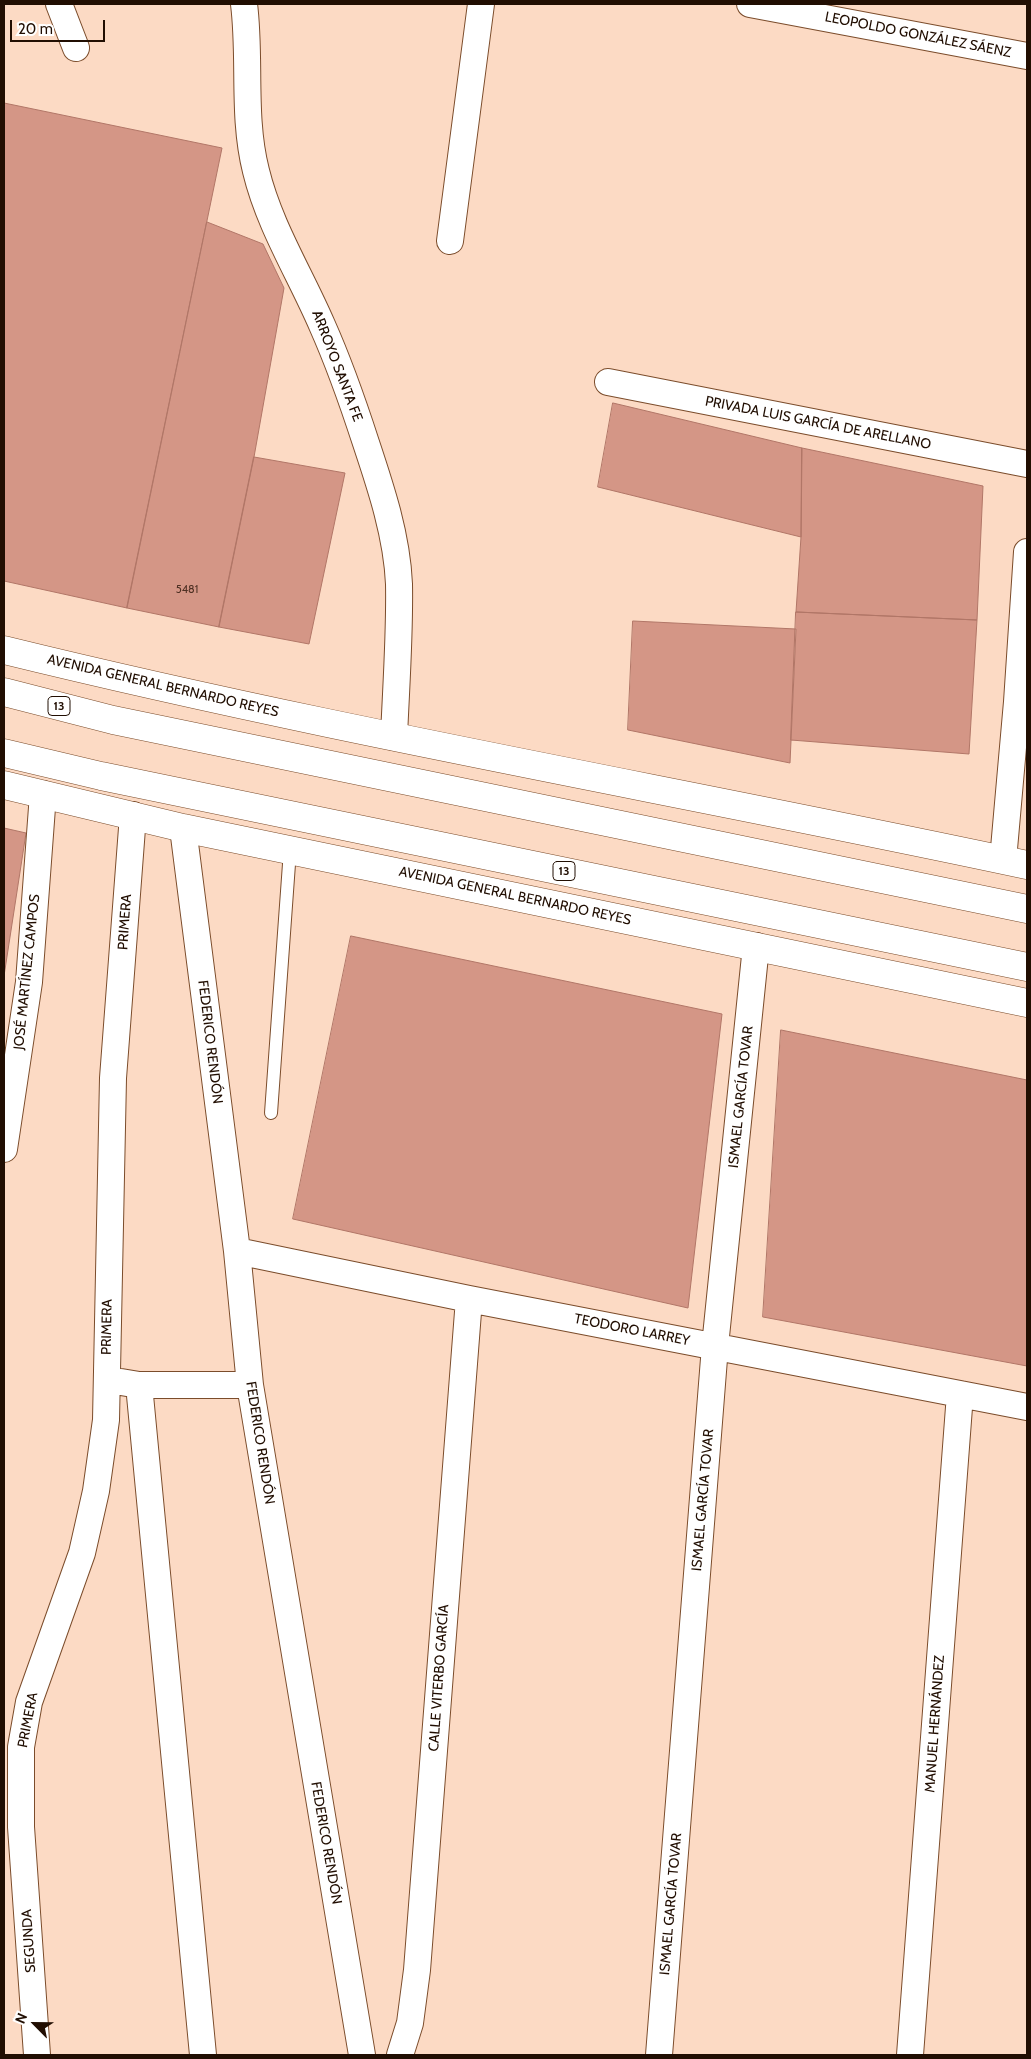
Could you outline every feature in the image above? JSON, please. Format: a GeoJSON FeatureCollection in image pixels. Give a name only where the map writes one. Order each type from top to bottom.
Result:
{"type":"FeatureCollection","features":[{"type":"Feature","properties":{"kind":"main road","name":"AVENIDA GENERAL BERNARDO REYES"},"geometry":{"type":"LineString","coordinates":[[4,650],[112,676],[394,737],[1015,862]]}},
{"type":"Feature","properties":{"kind":"main road","name":"13"},"geometry":{"type":"LineString","coordinates":[[4,692],[114,720],[1027,909]]}},
{"type":"Feature","properties":{"kind":"main road","name":"13"},"geometry":{"type":"LineString","coordinates":[[4,752],[101,776],[1027,967]]}},
{"type":"Feature","properties":{"kind":"main road","name":"AVENIDA GENERAL BERNARDO REYES"},"geometry":{"type":"LineString","coordinates":[[4,785],[182,828],[1027,1003]]}},
{"type":"Feature","properties":{"kind":"street"},"geometry":{"type":"LineString","coordinates":[[59,4],[76,48]]}},
{"type":"Feature","properties":{"kind":"street","name":"ARROYO SANTA FE"},"geometry":{"type":"LineString","coordinates":[[244,4],[248,32],[249,132],[256,171],[277,228],[323,326],[355,409],[381,488],[392,536],[398,583],[394,737]]}},
{"type":"Feature","properties":{"kind":"street"},"geometry":{"type":"LineString","coordinates":[[450,241],[480,4]]}},
{"type":"Feature","properties":{"kind":"street","name":"LEOPOLDO GONZÁLEZ SÁENZ"},"geometry":{"type":"LineString","coordinates":[[750,4],[1027,56]]}},
{"type":"Feature","properties":{"kind":"street","name":"PRIVADA LUIS GARCÍA DE ARELLANO"},"geometry":{"type":"LineString","coordinates":[[608,382],[1027,464]]}},
{"type":"Feature","properties":{"kind":"street"},"geometry":{"type":"LineString","coordinates":[[1015,862],[1018,702],[1027,552]]}},
{"type":"Feature","properties":{"kind":"street","name":"JOSÉ MARTÍNEZ CAMPOS"},"geometry":{"type":"LineString","coordinates":[[4,1149],[29,982],[43,794]]}},
{"type":"Feature","properties":{"kind":"street","name":"PRIMERA"},"geometry":{"type":"LineString","coordinates":[[20,1827],[21,1747],[29,1702],[82,1553],[96,1491],[106,1420],[113,1078],[133,815]]}},
{"type":"Feature","properties":{"kind":"street","name":"FEDERICO RENDÓN"},"geometry":{"type":"LineString","coordinates":[[182,828],[237,1251],[250,1385],[362,2055]]}},
{"type":"Feature","properties":{"kind":"street","name":"ISMAEL GARCÍA TOVAR"},"geometry":{"type":"LineString","coordinates":[[659,2055],[715,1346],[756,946]]}},
{"type":"Feature","properties":{"kind":"street","name":"TEODORO LARREY"},"geometry":{"type":"LineString","coordinates":[[237,1251],[469,1299],[1027,1407]]}},
{"type":"Feature","properties":{"kind":"street","name":"CALLE VITERBO GARCÍA"},"geometry":{"type":"LineString","coordinates":[[400,2055],[410,2023],[416,1970],[469,1299]]}},
{"type":"Feature","properties":{"kind":"street"},"geometry":{"type":"LineString","coordinates":[[106,1379],[139,1385],[250,1385]]}},
{"type":"Feature","properties":{"kind":"street"},"geometry":{"type":"LineString","coordinates":[[139,1385],[203,2055]]}},
{"type":"Feature","properties":{"kind":"street","name":"MANUEL HERNÁNDEZ"},"geometry":{"type":"LineString","coordinates":[[910,2055],[960,1394]]}},
{"type":"Feature","properties":{"kind":"street"},"geometry":{"type":"LineString","coordinates":[[4,1850],[20,1827]]}},
{"type":"Feature","properties":{"kind":"street","name":"SEGUNDA"},"geometry":{"type":"LineString","coordinates":[[20,1827],[37,2055]]}},
{"type":"Feature","properties":{"kind":"lane"},"geometry":{"type":"LineString","coordinates":[[270,1112],[290,850]]}},
{"type":"Feature","properties":{"kind":"building"},"geometry":{"type":"Polygon","coordinates":[[[4,103],[222,148],[127,608],[4,581],[4,103]]]}},
{"type":"Feature","properties":{"kind":"building"},"geometry":{"type":"Polygon","coordinates":[[[207,222],[263,244],[284,288],[254,457],[219,627],[127,608],[207,222]]]}},
{"type":"Feature","properties":{"kind":"building"},"geometry":{"type":"Polygon","coordinates":[[[613,403],[802,448],[801,537],[598,487],[613,403]]]}},
{"type":"Feature","properties":{"kind":"building"},"geometry":{"type":"Polygon","coordinates":[[[802,448],[983,486],[977,620],[796,612],[801,537],[802,448]]]}},
{"type":"Feature","properties":{"kind":"building"},"geometry":{"type":"Polygon","coordinates":[[[254,457],[345,473],[309,644],[219,627],[254,457]]]}},
{"type":"Feature","properties":{"kind":"building"},"geometry":{"type":"Polygon","coordinates":[[[796,612],[977,620],[969,754],[791,740],[796,612]]]}},
{"type":"Feature","properties":{"kind":"building"},"geometry":{"type":"Polygon","coordinates":[[[633,621],[796,629],[790,763],[628,730],[633,621]]]}},
{"type":"Feature","properties":{"kind":"building"},"geometry":{"type":"Polygon","coordinates":[[[4,828],[26,833],[4,976],[4,828]]]}},
{"type":"Feature","properties":{"kind":"building"},"geometry":{"type":"Polygon","coordinates":[[[351,936],[722,1014],[688,1308],[293,1219],[351,936]]]}},
{"type":"Feature","properties":{"kind":"building"},"geometry":{"type":"Polygon","coordinates":[[[781,1030],[1027,1080],[1027,1366],[763,1317],[781,1030]]]}}]}
